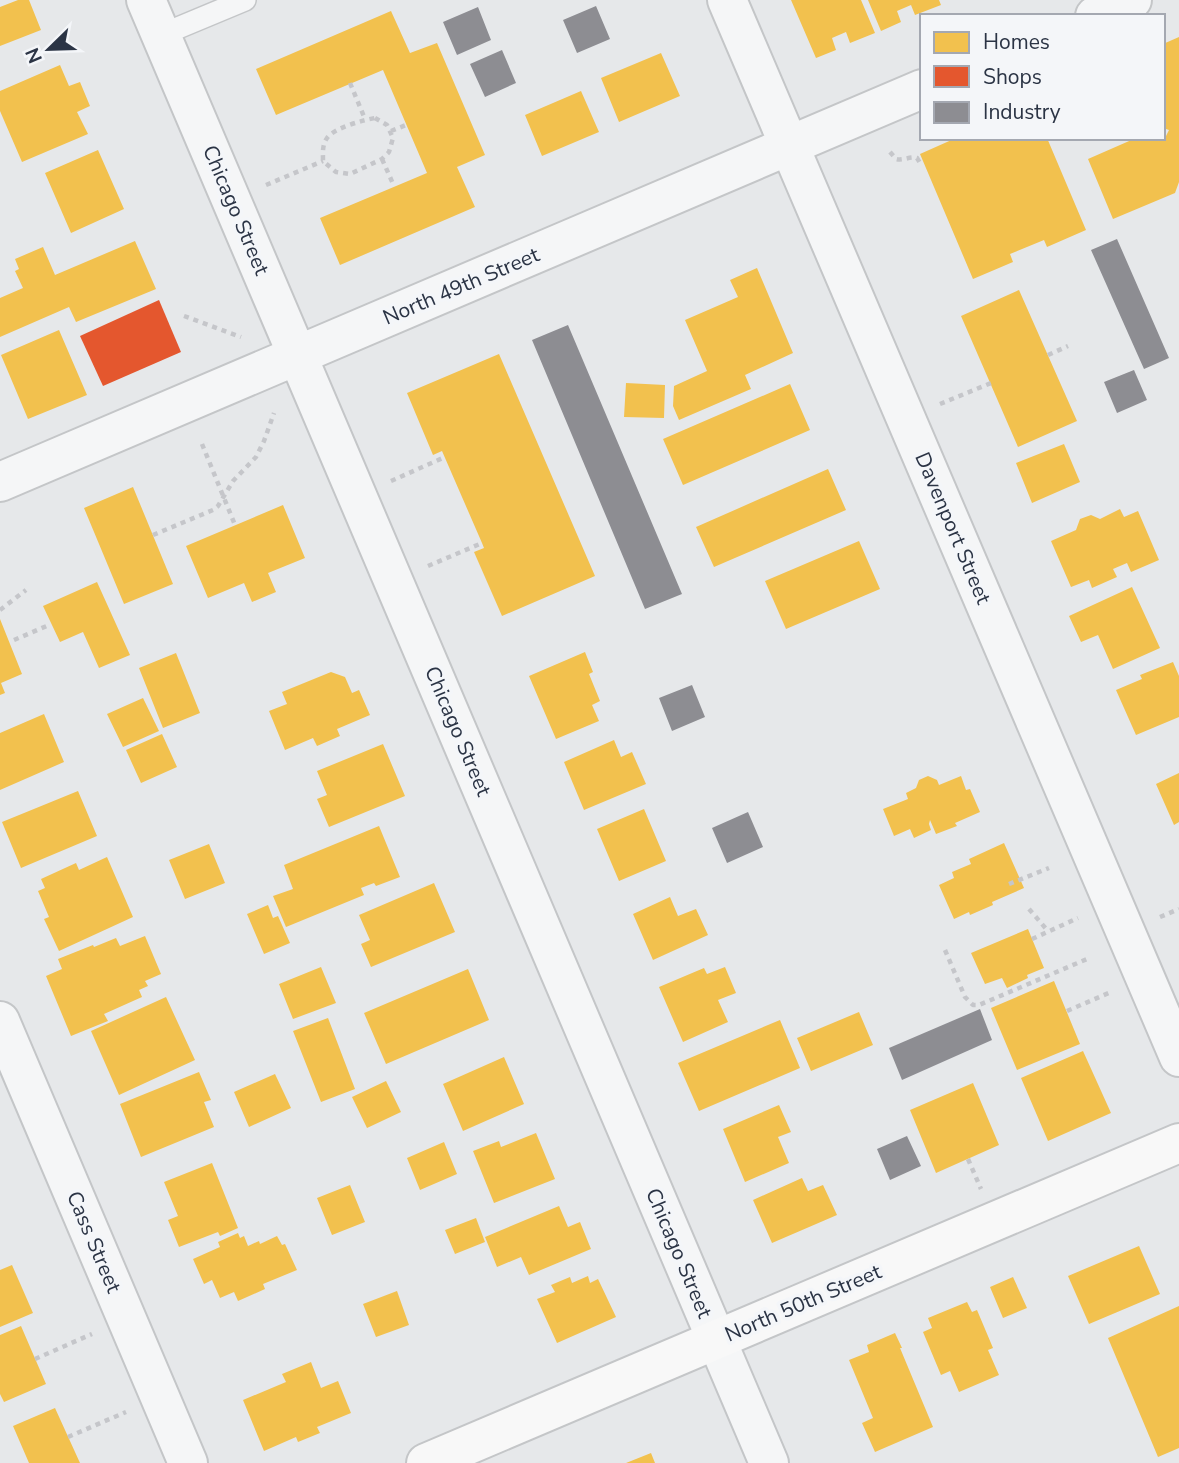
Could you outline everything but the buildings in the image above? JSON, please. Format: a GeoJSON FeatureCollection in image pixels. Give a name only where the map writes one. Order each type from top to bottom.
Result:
{"type":"FeatureCollection","features":[{"type":"Feature","properties":{"kind":"street","name":"Chicago Street"},"geometry":{"type":"LineString","coordinates":[[146,0],[769,1463]]}},
{"type":"Feature","properties":{"kind":"street","name":"Davenport Street"},"geometry":{"type":"LineString","coordinates":[[727,0],[1179,1057]]}},
{"type":"Feature","properties":{"kind":"street"},"geometry":{"type":"LineString","coordinates":[[1100,14],[1132,0]]}},
{"type":"Feature","properties":{"kind":"street","name":"North 49th Street"},"geometry":{"type":"LineString","coordinates":[[0,482],[920,90]]}},
{"type":"Feature","properties":{"kind":"street","name":"Cass Street"},"geometry":{"type":"LineString","coordinates":[[0,1021],[188,1463]]}},
{"type":"Feature","properties":{"kind":"street","name":"North 50th Street"},"geometry":{"type":"LineString","coordinates":[[426,1463],[1179,1143]]}},
{"type":"Feature","properties":{"kind":"lane"},"geometry":{"type":"LineString","coordinates":[[161,35],[245,0]]}},
{"type":"Feature","properties":{"kind":"path"},"geometry":{"type":"LineString","coordinates":[[350,83],[365,119]]}},
{"type":"Feature","properties":{"kind":"path"},"geometry":{"type":"LineString","coordinates":[[375,118],[382,121],[391,131],[393,138],[389,152],[382,159],[350,174],[336,172],[323,161],[323,148],[329,135],[365,119],[375,118]]}},
{"type":"Feature","properties":{"kind":"path"},"geometry":{"type":"LineString","coordinates":[[391,131],[406,125]]}},
{"type":"Feature","properties":{"kind":"path"},"geometry":{"type":"LineString","coordinates":[[890,152],[896,159],[913,157],[920,163]]}},
{"type":"Feature","properties":{"kind":"path"},"geometry":{"type":"LineString","coordinates":[[382,159],[394,186]]}},
{"type":"Feature","properties":{"kind":"path"},"geometry":{"type":"LineString","coordinates":[[257,189],[323,161]]}},
{"type":"Feature","properties":{"kind":"path"},"geometry":{"type":"LineString","coordinates":[[184,316],[241,337]]}},
{"type":"Feature","properties":{"kind":"path"},"geometry":{"type":"LineString","coordinates":[[1048,355],[1068,346]]}},
{"type":"Feature","properties":{"kind":"path"},"geometry":{"type":"LineString","coordinates":[[932,408],[990,383]]}},
{"type":"Feature","properties":{"kind":"path"},"geometry":{"type":"LineString","coordinates":[[153,535],[213,510],[237,476],[256,457],[274,414]]}},
{"type":"Feature","properties":{"kind":"path"},"geometry":{"type":"LineString","coordinates":[[202,444],[235,525]]}},
{"type":"Feature","properties":{"kind":"path"},"geometry":{"type":"LineString","coordinates":[[382,485],[445,457]]}},
{"type":"Feature","properties":{"kind":"path"},"geometry":{"type":"LineString","coordinates":[[428,566],[482,543]]}},
{"type":"Feature","properties":{"kind":"path"},"geometry":{"type":"LineString","coordinates":[[0,610],[26,590]]}},
{"type":"Feature","properties":{"kind":"path"},"geometry":{"type":"LineString","coordinates":[[14,640],[50,625]]}},
{"type":"Feature","properties":{"kind":"path"},"geometry":{"type":"LineString","coordinates":[[1009,884],[1049,868]]}},
{"type":"Feature","properties":{"kind":"path"},"geometry":{"type":"LineString","coordinates":[[1029,909],[1048,931]]}},
{"type":"Feature","properties":{"kind":"path"},"geometry":{"type":"LineString","coordinates":[[1160,917],[1179,909]]}},
{"type":"Feature","properties":{"kind":"path"},"geometry":{"type":"LineString","coordinates":[[1032,939],[1082,917]]}},
{"type":"Feature","properties":{"kind":"path"},"geometry":{"type":"LineString","coordinates":[[945,950],[965,997],[973,1005],[979,1005],[1087,959]]}},
{"type":"Feature","properties":{"kind":"path"},"geometry":{"type":"LineString","coordinates":[[1067,1011],[1113,991]]}},
{"type":"Feature","properties":{"kind":"path"},"geometry":{"type":"LineString","coordinates":[[968,1158],[983,1193]]}},
{"type":"Feature","properties":{"kind":"path"},"geometry":{"type":"LineString","coordinates":[[35,1359],[97,1332]]}},
{"type":"Feature","properties":{"kind":"path"},"geometry":{"type":"LineString","coordinates":[[68,1437],[131,1410]]}}]}
